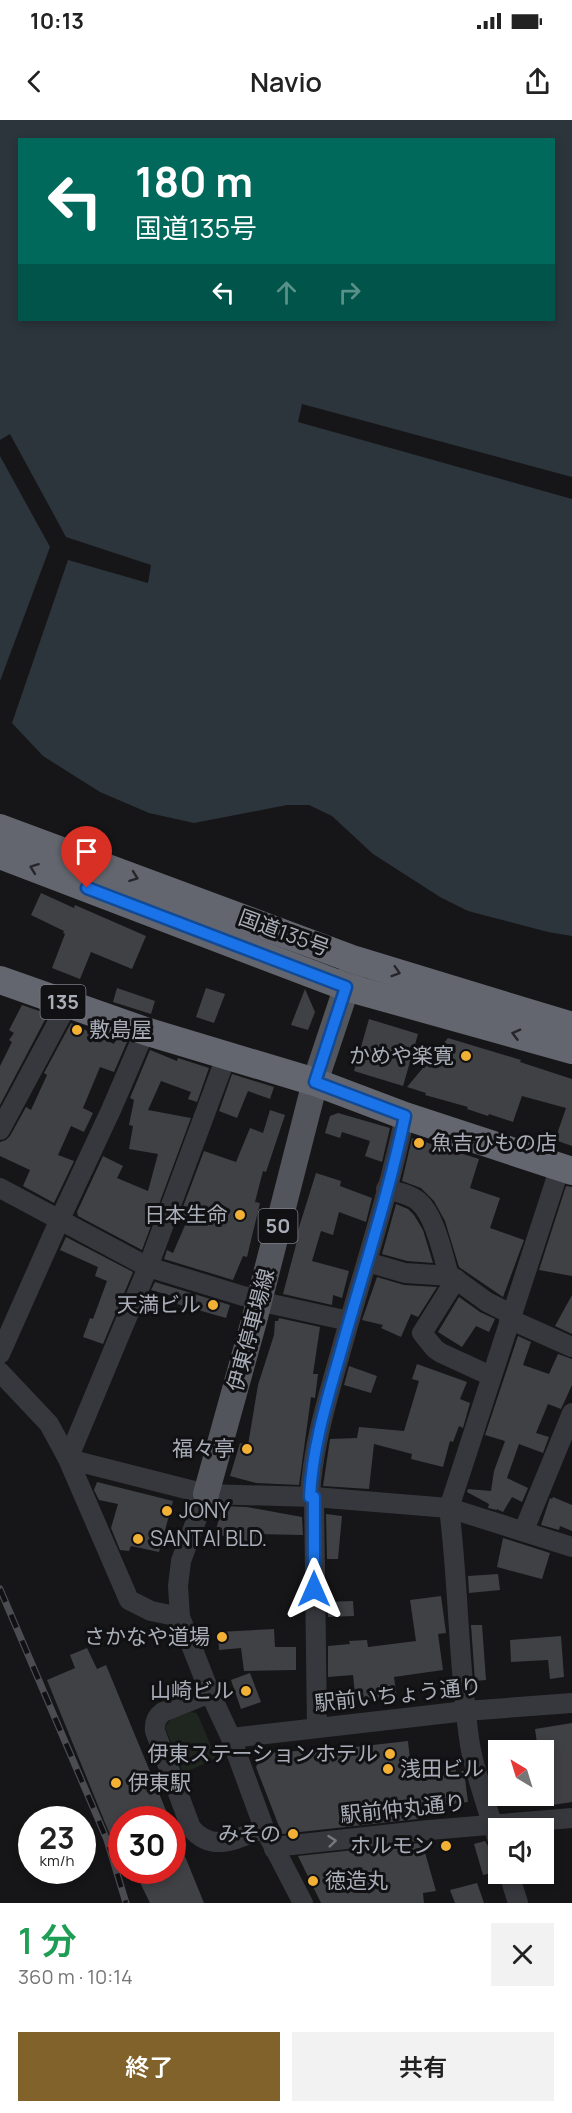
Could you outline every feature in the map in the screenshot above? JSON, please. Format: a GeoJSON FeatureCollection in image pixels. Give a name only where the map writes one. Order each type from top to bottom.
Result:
{"type":"FeatureCollection","features":[{"type":"Feature","properties":{"kind":"highway","name":"国道135号"},"geometry":{"type":"LineString","coordinates":[[0,828],[356,960],[572,1026]]}},
{"type":"Feature","properties":{"kind":"highway","name":"国道135号"},"geometry":{"type":"LineString","coordinates":[[0,855],[346,987],[572,1050]]}},
{"type":"Feature","properties":{"kind":"highway","name":"135"},"geometry":{"type":"LineString","coordinates":[[0,980],[145,1031],[315,1082],[405,1116],[566,1169]]}},
{"type":"Feature","properties":{"kind":"main road","name":"伊東停車場線"},"geometry":{"type":"LineString","coordinates":[[206,1494],[260,1299],[315,1082],[356,960]]}},
{"type":"Feature","properties":{"kind":"street"},"geometry":{"type":"LineString","coordinates":[[0,1130],[68,1004]]}},
{"type":"Feature","properties":{"kind":"street"},"geometry":{"type":"LineString","coordinates":[[0,1354],[145,1031]]}},
{"type":"Feature","properties":{"kind":"street"},"geometry":{"type":"LineString","coordinates":[[68,1459],[148,1267],[226,1057]]}},
{"type":"Feature","properties":{"kind":"street"},"geometry":{"type":"LineString","coordinates":[[317,1728],[311,1481],[327,1402],[405,1116]]}},
{"type":"Feature","properties":{"kind":"street"},"geometry":{"type":"LineString","coordinates":[[491,1818],[470,1746],[454,1544],[449,1508],[510,1316],[566,1169]]}},
{"type":"Feature","properties":{"kind":"street"},"geometry":{"type":"LineString","coordinates":[[0,1188],[148,1267],[243,1296],[349,1321]]}},
{"type":"Feature","properties":{"kind":"street"},"geometry":{"type":"LineString","coordinates":[[386,1189],[417,1200],[423,1207],[437,1232],[452,1277],[422,1333],[441,1353],[491,1376]]}},
{"type":"Feature","properties":{"kind":"street"},"geometry":{"type":"LineString","coordinates":[[367,1262],[405,1273],[452,1277],[510,1316],[572,1347]]}},
{"type":"Feature","properties":{"kind":"street"},"geometry":{"type":"LineString","coordinates":[[0,1372],[49,1424],[68,1459],[129,1600],[151,1611],[180,1617]]}},
{"type":"Feature","properties":{"kind":"street"},"geometry":{"type":"LineString","coordinates":[[524,1530],[572,1413]]}},
{"type":"Feature","properties":{"kind":"street"},"geometry":{"type":"LineString","coordinates":[[68,1459],[206,1494],[312,1497],[449,1508],[572,1547]]}},
{"type":"Feature","properties":{"kind":"street"},"geometry":{"type":"LineString","coordinates":[[206,1494],[181,1561],[178,1586],[180,1617],[210,1693],[231,1738],[264,1828],[303,1903]]}},
{"type":"Feature","properties":{"kind":"street"},"geometry":{"type":"LineString","coordinates":[[210,1693],[163,1712],[158,1715],[154,1723],[191,1828],[197,1836],[216,1843],[229,1842],[264,1828]]}},
{"type":"Feature","properties":{"kind":"street","name":"駅前いちょう通り"},"geometry":{"type":"LineString","coordinates":[[231,1738],[466,1711],[572,1703]]}},
{"type":"Feature","properties":{"kind":"street","name":"駅前仲丸通り"},"geometry":{"type":"LineString","coordinates":[[554,1822],[572,1818]]}},
{"type":"Feature","properties":{"kind":"street","name":"駅前仲丸通り"},"geometry":{"type":"LineString","coordinates":[[274,1849],[283,1846],[488,1833]]}},
{"type":"Feature","properties":{"kind":"street"},"geometry":{"type":"LineString","coordinates":[[512,1884],[518,1903]]}},
{"type":"Feature","properties":{"kind":"shaded area"},"geometry":{"type":"Polygon","coordinates":[[[0,120],[572,120],[572,477],[302,404],[298,422],[572,499],[572,936],[468,911],[440,897],[373,854],[332,816],[309,805],[287,805],[194,823],[149,813],[100,792],[43,756],[12,723],[68,560],[148,583],[151,565],[66,537],[10,434],[0,440],[0,120]]]}},
{"type":"Feature","properties":{"kind":"shaded area"},"geometry":{"type":"Polygon","coordinates":[[[0,456],[50,547],[0,681],[0,456]]]}},
{"type":"Feature","properties":{"kind":"shaded area"},"geometry":{"type":"Polygon","coordinates":[[[190,1712],[196,1713],[199,1717],[216,1759],[183,1773],[165,1727],[171,1719],[190,1712]]]}},
{"type":"Feature","properties":{"kind":"building"},"geometry":{"type":"Polygon","coordinates":[[[41,893],[146,936],[132,969],[91,952],[80,979],[52,968],[65,934],[64,931],[31,915],[41,893]]]}},
{"type":"Feature","properties":{"kind":"building"},"geometry":{"type":"Polygon","coordinates":[[[117,988],[155,1001],[151,1014],[113,1002],[117,988]]]}},
{"type":"Feature","properties":{"kind":"building"},"geometry":{"type":"Polygon","coordinates":[[[206,988],[225,994],[214,1023],[196,1017],[206,988]]]}},
{"type":"Feature","properties":{"kind":"building"},"geometry":{"type":"Polygon","coordinates":[[[305,989],[315,1012],[308,1030],[291,1025],[305,989]]]}},
{"type":"Feature","properties":{"kind":"building"},"geometry":{"type":"Polygon","coordinates":[[[22,1005],[48,1014],[0,1105],[0,1066],[12,1042],[9,1040],[14,1033],[9,1030],[22,1005]]]}},
{"type":"Feature","properties":{"kind":"building"},"geometry":{"type":"Polygon","coordinates":[[[369,1019],[418,1034],[403,1086],[354,1071],[369,1019]]]}},
{"type":"Feature","properties":{"kind":"building"},"geometry":{"type":"Polygon","coordinates":[[[71,1023],[114,1044],[116,1038],[127,1042],[114,1072],[100,1067],[83,1108],[93,1113],[84,1132],[71,1126],[58,1155],[74,1161],[54,1203],[23,1186],[30,1170],[0,1156],[0,1142],[10,1136],[26,1107],[31,1110],[47,1075],[44,1073],[71,1023]]]}},
{"type":"Feature","properties":{"kind":"building"},"geometry":{"type":"Polygon","coordinates":[[[448,1038],[521,1060],[520,1062],[572,1079],[572,1146],[555,1140],[566,1108],[522,1096],[513,1122],[489,1114],[488,1116],[407,1087],[448,1038]]]}},
{"type":"Feature","properties":{"kind":"building"},"geometry":{"type":"Polygon","coordinates":[[[150,1050],[177,1061],[178,1058],[209,1068],[197,1102],[188,1099],[191,1092],[161,1081],[148,1110],[191,1118],[142,1250],[78,1216],[77,1212],[103,1156],[123,1166],[117,1178],[148,1191],[158,1154],[129,1149],[133,1126],[129,1125],[134,1100],[130,1098],[150,1050]]]}},
{"type":"Feature","properties":{"kind":"building"},"geometry":{"type":"Polygon","coordinates":[[[232,1074],[274,1087],[270,1099],[248,1091],[237,1118],[219,1111],[232,1074]]]}},
{"type":"Feature","properties":{"kind":"building"},"geometry":{"type":"Polygon","coordinates":[[[270,1110],[285,1115],[266,1172],[263,1171],[255,1202],[260,1203],[247,1257],[243,1256],[233,1280],[164,1259],[167,1250],[173,1253],[186,1223],[178,1220],[204,1151],[236,1162],[250,1128],[263,1133],[270,1110]]]}},
{"type":"Feature","properties":{"kind":"building"},"geometry":{"type":"Polygon","coordinates":[[[338,1113],[390,1128],[382,1162],[365,1156],[370,1141],[342,1132],[340,1138],[325,1133],[330,1116],[338,1113]]]}},
{"type":"Feature","properties":{"kind":"building"},"geometry":{"type":"Polygon","coordinates":[[[412,1138],[479,1159],[470,1188],[500,1198],[490,1228],[524,1240],[503,1297],[459,1267],[445,1221],[434,1201],[421,1188],[402,1181],[412,1138]]]}},
{"type":"Feature","properties":{"kind":"building"},"geometry":{"type":"Polygon","coordinates":[[[316,1173],[341,1181],[340,1186],[372,1198],[366,1222],[339,1212],[333,1235],[321,1231],[312,1261],[349,1271],[342,1298],[333,1295],[332,1305],[283,1294],[297,1241],[295,1240],[316,1173]]]}},
{"type":"Feature","properties":{"kind":"building"},"geometry":{"type":"Polygon","coordinates":[[[566,1186],[572,1187],[572,1276],[539,1270],[566,1186]]]}},
{"type":"Feature","properties":{"kind":"building"},"geometry":{"type":"Polygon","coordinates":[[[396,1204],[408,1209],[414,1215],[423,1230],[433,1263],[407,1261],[382,1254],[396,1204]]]}},
{"type":"Feature","properties":{"kind":"building"},"geometry":{"type":"Polygon","coordinates":[[[66,1237],[133,1272],[103,1344],[83,1337],[90,1318],[93,1319],[107,1281],[95,1276],[98,1267],[60,1250],[66,1237]]]}},
{"type":"Feature","properties":{"kind":"building"},"geometry":{"type":"Polygon","coordinates":[[[377,1277],[404,1285],[437,1287],[418,1317],[411,1314],[401,1337],[381,1328],[383,1325],[362,1320],[377,1277]]]}},
{"type":"Feature","properties":{"kind":"building"},"geometry":{"type":"Polygon","coordinates":[[[155,1282],[230,1305],[226,1318],[177,1304],[179,1298],[151,1290],[155,1282]]]}},
{"type":"Feature","properties":{"kind":"building"},"geometry":{"type":"Polygon","coordinates":[[[572,1295],[572,1334],[555,1326],[572,1295]]]}},
{"type":"Feature","properties":{"kind":"building"},"geometry":{"type":"Polygon","coordinates":[[[459,1297],[480,1312],[495,1319],[489,1332],[476,1326],[462,1347],[438,1332],[459,1297]]]}},
{"type":"Feature","properties":{"kind":"building"},"geometry":{"type":"Polygon","coordinates":[[[279,1318],[320,1327],[313,1374],[318,1374],[315,1398],[311,1397],[299,1485],[256,1483],[230,1476],[240,1443],[248,1445],[258,1385],[274,1335],[275,1321],[279,1318]]]}},
{"type":"Feature","properties":{"kind":"building"},"geometry":{"type":"Polygon","coordinates":[[[518,1336],[531,1342],[523,1365],[549,1374],[558,1354],[572,1359],[572,1385],[561,1409],[548,1404],[536,1433],[549,1437],[543,1453],[519,1444],[507,1478],[528,1488],[522,1502],[512,1497],[503,1512],[488,1508],[489,1504],[467,1492],[468,1489],[491,1491],[494,1471],[505,1441],[485,1435],[518,1336]]]}},
{"type":"Feature","properties":{"kind":"building"},"geometry":{"type":"Polygon","coordinates":[[[417,1364],[467,1382],[460,1399],[470,1403],[463,1428],[459,1426],[453,1442],[450,1441],[443,1467],[411,1459],[412,1454],[374,1444],[369,1489],[323,1486],[330,1439],[357,1438],[359,1427],[404,1431],[419,1381],[412,1379],[417,1364]]]}},
{"type":"Feature","properties":{"kind":"building"},"geometry":{"type":"Polygon","coordinates":[[[349,1366],[377,1376],[371,1393],[344,1385],[349,1366]]]}},
{"type":"Feature","properties":{"kind":"building"},"geometry":{"type":"Polygon","coordinates":[[[97,1482],[173,1501],[159,1552],[131,1546],[129,1551],[120,1550],[111,1528],[118,1504],[99,1500],[94,1490],[97,1482]]]}},
{"type":"Feature","properties":{"kind":"building"},"geometry":{"type":"Polygon","coordinates":[[[553,1497],[572,1505],[572,1531],[560,1526],[559,1530],[541,1525],[550,1498],[553,1497]]]}},
{"type":"Feature","properties":{"kind":"building"},"geometry":{"type":"Polygon","coordinates":[[[222,1506],[247,1507],[302,1517],[303,1535],[256,1534],[255,1543],[215,1534],[222,1506]]]}},
{"type":"Feature","properties":{"kind":"building"},"geometry":{"type":"Polygon","coordinates":[[[326,1514],[342,1516],[338,1559],[327,1559],[326,1514]]]}},
{"type":"Feature","properties":{"kind":"building"},"geometry":{"type":"Polygon","coordinates":[[[503,1538],[550,1553],[542,1579],[497,1567],[503,1538]]]}},
{"type":"Feature","properties":{"kind":"building"},"geometry":{"type":"Polygon","coordinates":[[[498,1574],[500,1590],[469,1593],[468,1576],[498,1574]]]}},
{"type":"Feature","properties":{"kind":"building"},"geometry":{"type":"Polygon","coordinates":[[[441,1596],[446,1633],[438,1634],[443,1670],[394,1677],[397,1699],[356,1703],[353,1675],[328,1677],[328,1646],[350,1644],[349,1641],[367,1640],[368,1647],[416,1641],[410,1600],[441,1596]]]}},
{"type":"Feature","properties":{"kind":"building"},"geometry":{"type":"Polygon","coordinates":[[[353,1601],[354,1616],[328,1617],[328,1602],[353,1601]]]}},
{"type":"Feature","properties":{"kind":"building"},"geometry":{"type":"Polygon","coordinates":[[[471,1625],[482,1625],[486,1680],[475,1681],[471,1625]]]}},
{"type":"Feature","properties":{"kind":"building"},"geometry":{"type":"Polygon","coordinates":[[[274,1629],[275,1647],[296,1647],[296,1670],[244,1671],[241,1648],[219,1650],[218,1632],[274,1629]]]}},
{"type":"Feature","properties":{"kind":"building"},"geometry":{"type":"Polygon","coordinates":[[[561,1636],[564,1677],[550,1679],[548,1660],[511,1662],[510,1640],[561,1636]]]}},
{"type":"Feature","properties":{"kind":"building","name":"伊東駅"},"geometry":{"type":"Polygon","coordinates":[[[87,1648],[97,1669],[106,1665],[164,1806],[108,1806],[108,1830],[47,1680],[75,1668],[70,1655],[87,1648]]]}},
{"type":"Feature","properties":{"kind":"building","name":"山崎ビル"},"geometry":{"type":"Polygon","coordinates":[[[250,1673],[261,1702],[241,1709],[231,1680],[250,1673]]]}},
{"type":"Feature","properties":{"kind":"building"},"geometry":{"type":"Polygon","coordinates":[[[572,1723],[572,1802],[554,1805],[554,1740],[537,1740],[535,1729],[572,1723]]]}},
{"type":"Feature","properties":{"kind":"building"},"geometry":{"type":"Polygon","coordinates":[[[408,1741],[411,1769],[455,1764],[456,1772],[464,1771],[468,1802],[417,1808],[418,1819],[282,1834],[256,1767],[264,1753],[346,1748],[408,1741]]]}},
{"type":"Feature","properties":{"kind":"building"},"geometry":{"type":"Polygon","coordinates":[[[485,1841],[488,1846],[488,1874],[483,1875],[474,1844],[485,1841]]]}},
{"type":"Feature","properties":{"kind":"building"},"geometry":{"type":"Polygon","coordinates":[[[419,1843],[424,1849],[436,1891],[423,1893],[424,1903],[321,1903],[298,1856],[419,1843]]]}},
{"type":"Feature","properties":{"kind":"building"},"geometry":{"type":"Polygon","coordinates":[[[186,1859],[204,1903],[150,1903],[141,1884],[186,1884],[186,1859]]]}},
{"type":"Feature","properties":{"kind":"building"},"geometry":{"type":"Polygon","coordinates":[[[477,1883],[484,1903],[455,1903],[450,1890],[477,1883]]]}},
{"type":"Feature","properties":{"kind":"railway"},"geometry":{"type":"LineString","coordinates":[[0,1589],[107,1840],[126,1903]]}},
{"type":"Feature","properties":{"kind":"place","name":"敷島屋"},"geometry":{"type":"Point","coordinates":[77,1030]}},
{"type":"Feature","properties":{"kind":"place","name":"かめや楽寛"},"geometry":{"type":"Point","coordinates":[466,1056]}},
{"type":"Feature","properties":{"kind":"place","name":"魚吉ひもの店"},"geometry":{"type":"Point","coordinates":[419,1143]}},
{"type":"Feature","properties":{"kind":"place","name":"日本生命"},"geometry":{"type":"Point","coordinates":[240,1215]}},
{"type":"Feature","properties":{"kind":"place","name":"天満ビル"},"geometry":{"type":"Point","coordinates":[213,1305]}},
{"type":"Feature","properties":{"kind":"place","name":"福々亭"},"geometry":{"type":"Point","coordinates":[247,1449]}},
{"type":"Feature","properties":{"kind":"place","name":"JONY"},"geometry":{"type":"Point","coordinates":[167,1511]}},
{"type":"Feature","properties":{"kind":"place","name":"SANTAI BLD."},"geometry":{"type":"Point","coordinates":[138,1539]}},
{"type":"Feature","properties":{"kind":"place","name":"さかなや道場"},"geometry":{"type":"Point","coordinates":[222,1637]}},
{"type":"Feature","properties":{"kind":"place","name":"山崎ビル"},"geometry":{"type":"Point","coordinates":[246,1691]}},
{"type":"Feature","properties":{"kind":"place","name":"伊東ステーションホテル"},"geometry":{"type":"Point","coordinates":[390,1754]}},
{"type":"Feature","properties":{"kind":"place","name":"浅田ビル"},"geometry":{"type":"Point","coordinates":[388,1769]}},
{"type":"Feature","properties":{"kind":"place","name":"伊東駅"},"geometry":{"type":"Point","coordinates":[116,1783]}},
{"type":"Feature","properties":{"kind":"place","name":"みその"},"geometry":{"type":"Point","coordinates":[293,1834]}},
{"type":"Feature","properties":{"kind":"place","name":"ホルモン"},"geometry":{"type":"Point","coordinates":[446,1846]}},
{"type":"Feature","properties":{"kind":"place","name":"徳造丸"},"geometry":{"type":"Point","coordinates":[313,1881]}},
{"type":"Feature","properties":{"kind":"route"},"geometry":{"type":"LineString","coordinates":[[87,888],[346,987],[315,1082],[405,1116],[327,1402],[311,1481],[310,1497],[314,1497],[314,1589]]}}]}
